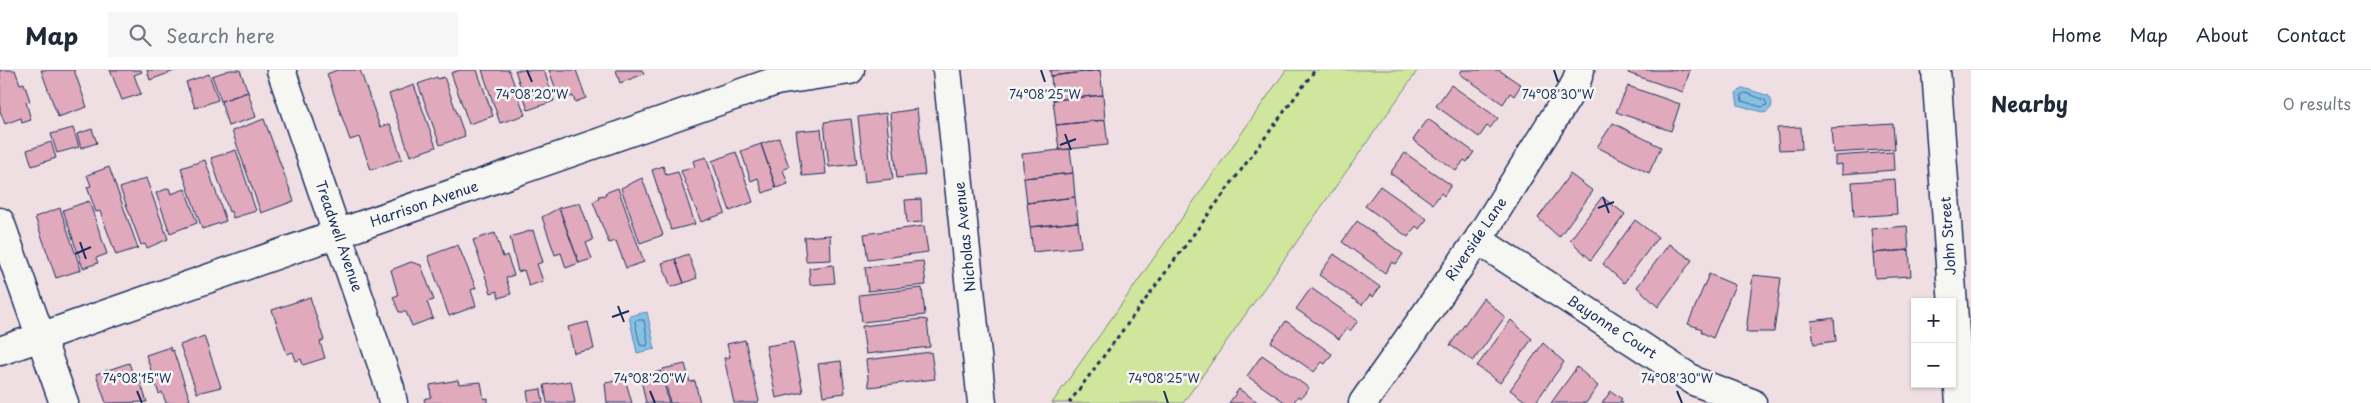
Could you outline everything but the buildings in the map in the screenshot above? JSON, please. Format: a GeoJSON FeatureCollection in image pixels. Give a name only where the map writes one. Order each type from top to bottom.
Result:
{"type":"FeatureCollection","features":[{"type":"Feature","properties":{"kind":"street","name":"Treadwell Avenue"},"geometry":{"type":"LineString","coordinates":[[282,70],[390,388],[393,403]]}},
{"type":"Feature","properties":{"kind":"street","name":"Harrison Avenue"},"geometry":{"type":"LineString","coordinates":[[0,351],[776,81],[850,70]]}},
{"type":"Feature","properties":{"kind":"street","name":"Nicholas Avenue"},"geometry":{"type":"LineString","coordinates":[[947,70],[982,403]]}},
{"type":"Feature","properties":{"kind":"street","name":"Riverside Lane"},"geometry":{"type":"LineString","coordinates":[[1363,403],[1478,240],[1576,83],[1580,70]]}},
{"type":"Feature","properties":{"kind":"street","name":"John Street"},"geometry":{"type":"LineString","coordinates":[[1936,70],[1960,403]]}},
{"type":"Feature","properties":{"kind":"street"},"geometry":{"type":"LineString","coordinates":[[0,222],[64,403]]}},
{"type":"Feature","properties":{"kind":"street","name":"Bayonne Court"},"geometry":{"type":"LineString","coordinates":[[1478,240],[1696,382],[1752,403]]}},
{"type":"Feature","properties":{"kind":"path"},"geometry":{"type":"LineString","coordinates":[[1069,403],[1315,70]]}},
{"type":"Feature","properties":{"kind":"green space"},"geometry":{"type":"Polygon","coordinates":[[[1286,70],[1418,70],[1183,403],[1052,403],[1286,70]]]}},
{"type":"Feature","properties":{"kind":"water"},"geometry":{"type":"Polygon","coordinates":[[[1743,88],[1769,96],[1772,103],[1771,108],[1765,113],[1738,105],[1736,93],[1743,88]]]}},
{"type":"Feature","properties":{"kind":"water"},"geometry":{"type":"Polygon","coordinates":[[[647,312],[655,349],[637,353],[629,316],[647,312]]]}}]}
